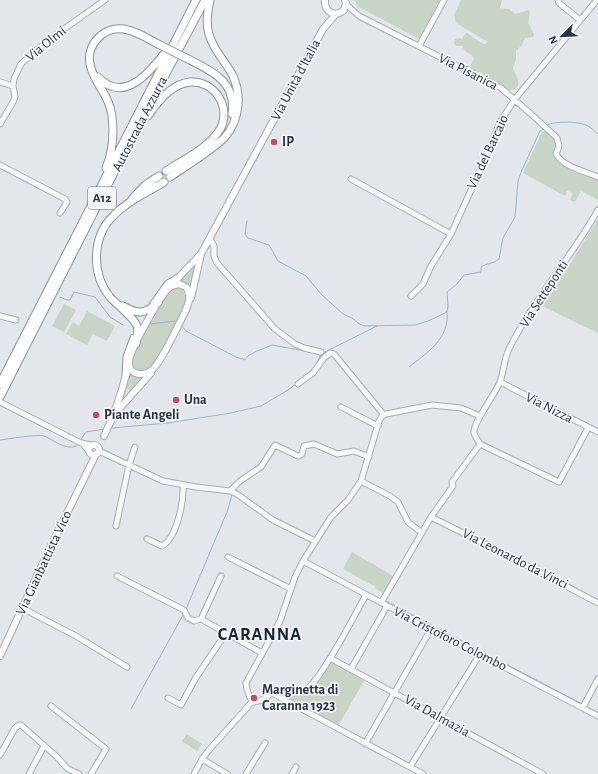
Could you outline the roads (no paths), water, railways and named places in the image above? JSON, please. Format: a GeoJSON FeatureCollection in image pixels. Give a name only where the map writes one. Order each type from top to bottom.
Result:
{"type":"FeatureCollection","features":[{"type":"Feature","properties":{"kind":"highway","name":"Autostrada Azzurra"},"geometry":{"type":"LineString","coordinates":[[0,384],[196,0]]}},
{"type":"Feature","properties":{"kind":"highway","name":"Autostrada Azzurra"},"geometry":{"type":"LineString","coordinates":[[0,397],[125,151],[205,0]]}},
{"type":"Feature","properties":{"kind":"highway"},"geometry":{"type":"LineString","coordinates":[[210,0],[207,17],[209,36],[214,47],[232,75],[238,91],[238,102],[236,114],[231,127],[223,139],[210,145]]}},
{"type":"Feature","properties":{"kind":"highway"},"geometry":{"type":"LineString","coordinates":[[92,203],[107,165],[113,133],[112,115],[107,100],[90,67],[92,47],[102,34],[117,29],[131,31],[208,69],[228,87],[232,96],[233,106],[230,123],[223,136],[168,174]]}},
{"type":"Feature","properties":{"kind":"highway"},"geometry":{"type":"LineString","coordinates":[[157,44],[119,30],[110,32],[101,38],[94,47],[91,59],[94,71],[101,80],[111,86],[123,87],[132,84],[142,79],[151,71],[180,32]]}},
{"type":"Feature","properties":{"kind":"highway"},"geometry":{"type":"LineString","coordinates":[[125,151],[150,112],[163,97],[180,85],[190,82],[211,88],[218,95],[223,104],[224,117],[222,126],[210,145]]}},
{"type":"Feature","properties":{"kind":"highway"},"geometry":{"type":"LineString","coordinates":[[136,344],[138,331],[137,326],[133,319],[107,293],[99,278],[97,248],[106,225],[114,215],[144,186],[161,179]]}},
{"type":"Feature","properties":{"kind":"highway"},"geometry":{"type":"LineString","coordinates":[[151,308],[168,284],[178,278]]}},
{"type":"Feature","properties":{"kind":"highway"},"geometry":{"type":"LineString","coordinates":[[116,303],[136,312],[143,312],[158,303]]}},
{"type":"Feature","properties":{"kind":"highway"},"geometry":{"type":"LineString","coordinates":[[116,303],[121,312],[131,320],[136,330],[126,364],[126,375]]}},
{"type":"Feature","properties":{"kind":"main road"},"geometry":{"type":"LineString","coordinates":[[323,1],[327,10],[327,18],[323,29]]}},
{"type":"Feature","properties":{"kind":"main road","name":"Via Unità d'Italia"},"geometry":{"type":"LineString","coordinates":[[129,362],[136,344],[158,303],[170,287],[201,254],[323,29],[345,7],[346,2]]}},
{"type":"Feature","properties":{"kind":"main road"},"geometry":{"type":"LineString","coordinates":[[327,10],[330,13],[339,13]]}},
{"type":"Feature","properties":{"kind":"main road","name":"Via Unità d'Italia"},"geometry":{"type":"LineString","coordinates":[[153,369],[173,337],[190,299],[201,254]]}},
{"type":"Feature","properties":{"kind":"main road"},"geometry":{"type":"LineString","coordinates":[[170,287],[178,284],[184,286],[189,291],[190,299]]}},
{"type":"Feature","properties":{"kind":"main road"},"geometry":{"type":"LineString","coordinates":[[129,362],[131,369],[135,374],[142,375],[153,369]]}},
{"type":"Feature","properties":{"kind":"main road"},"geometry":{"type":"LineString","coordinates":[[115,414],[129,362]]}},
{"type":"Feature","properties":{"kind":"main road"},"geometry":{"type":"LineString","coordinates":[[115,414],[153,369]]}},
{"type":"Feature","properties":{"kind":"main road","name":"Via Gianbattista Vico"},"geometry":{"type":"LineString","coordinates":[[0,656],[88,470],[94,449],[104,436],[115,414]]}},
{"type":"Feature","properties":{"kind":"street","name":"Via Olmi"},"geometry":{"type":"LineString","coordinates":[[0,124],[14,102],[15,92],[13,86],[15,74],[24,61],[64,29],[105,0]]}},
{"type":"Feature","properties":{"kind":"street"},"geometry":{"type":"LineString","coordinates":[[419,46],[444,0]]}},
{"type":"Feature","properties":{"kind":"street"},"geometry":{"type":"LineString","coordinates":[[558,0],[580,20]]}},
{"type":"Feature","properties":{"kind":"street","name":"Via del Barcaio"},"geometry":{"type":"LineString","coordinates":[[411,296],[423,284],[451,234],[482,166],[497,128],[515,99],[597,0]]}},
{"type":"Feature","properties":{"kind":"street","name":"Via Pisanica"},"geometry":{"type":"LineString","coordinates":[[346,2],[359,16]]}},
{"type":"Feature","properties":{"kind":"street","name":"Via Pisanica"},"geometry":{"type":"LineString","coordinates":[[339,13],[349,12],[359,16],[501,88],[515,99]]}},
{"type":"Feature","properties":{"kind":"street"},"geometry":{"type":"LineString","coordinates":[[0,82],[13,86]]}},
{"type":"Feature","properties":{"kind":"street"},"geometry":{"type":"LineString","coordinates":[[515,99],[557,138],[559,142],[556,154],[558,159],[598,177]]}},
{"type":"Feature","properties":{"kind":"street"},"geometry":{"type":"LineString","coordinates":[[0,165],[65,199],[67,202],[60,213]]}},
{"type":"Feature","properties":{"kind":"street"},"geometry":{"type":"LineString","coordinates":[[351,179],[451,234]]}},
{"type":"Feature","properties":{"kind":"street","name":"Via Setteponti"},"geometry":{"type":"LineString","coordinates":[[480,444],[474,434],[474,429],[500,382],[508,351],[526,318],[588,228],[598,210]]}},
{"type":"Feature","properties":{"kind":"street"},"geometry":{"type":"LineString","coordinates":[[210,239],[215,249],[214,256],[217,263],[275,329],[295,344],[321,352]]}},
{"type":"Feature","properties":{"kind":"street"},"geometry":{"type":"LineString","coordinates":[[0,316],[16,320]]}},
{"type":"Feature","properties":{"kind":"street"},"geometry":{"type":"LineString","coordinates":[[298,384],[313,373],[330,352],[334,354],[383,416]]}},
{"type":"Feature","properties":{"kind":"street","name":"Via Nizza"},"geometry":{"type":"LineString","coordinates":[[500,382],[598,432]]}},
{"type":"Feature","properties":{"kind":"street"},"geometry":{"type":"LineString","coordinates":[[0,402],[81,443],[163,481],[230,491],[237,494],[273,520],[314,541]]}},
{"type":"Feature","properties":{"kind":"street"},"geometry":{"type":"LineString","coordinates":[[383,416],[432,405],[461,408],[480,416]]}},
{"type":"Feature","properties":{"kind":"street"},"geometry":{"type":"LineString","coordinates":[[341,407],[378,426]]}},
{"type":"Feature","properties":{"kind":"street"},"geometry":{"type":"LineString","coordinates":[[252,702],[246,690],[246,683],[280,621],[294,577],[314,541],[331,517],[348,500],[361,481],[378,426],[383,416]]}},
{"type":"Feature","properties":{"kind":"street"},"geometry":{"type":"LineString","coordinates":[[381,603],[431,517],[453,486],[452,482],[480,444],[559,482],[588,428]]}},
{"type":"Feature","properties":{"kind":"street"},"geometry":{"type":"LineString","coordinates":[[230,491],[240,481],[261,467],[275,445],[298,456],[302,454],[304,446],[314,444],[337,454],[354,451],[369,457]]}},
{"type":"Feature","properties":{"kind":"street"},"geometry":{"type":"LineString","coordinates":[[116,526],[129,465],[135,447]]}},
{"type":"Feature","properties":{"kind":"street"},"geometry":{"type":"LineString","coordinates":[[361,481],[390,496],[398,502],[408,522],[422,533]]}},
{"type":"Feature","properties":{"kind":"street"},"geometry":{"type":"LineString","coordinates":[[147,539],[162,546],[167,543],[179,519],[183,496],[183,485]]}},
{"type":"Feature","properties":{"kind":"street","name":"Via Leonardo da Vinci"},"geometry":{"type":"LineString","coordinates":[[431,517],[598,603]]}},
{"type":"Feature","properties":{"kind":"street"},"geometry":{"type":"LineString","coordinates":[[228,556],[291,589]]}},
{"type":"Feature","properties":{"kind":"street","name":"Via Cristoforo Colombo"},"geometry":{"type":"LineString","coordinates":[[303,561],[431,629],[584,706],[598,716]]}},
{"type":"Feature","properties":{"kind":"street"},"geometry":{"type":"LineString","coordinates":[[117,576],[184,610],[188,618],[194,621],[201,619],[262,653]]}},
{"type":"Feature","properties":{"kind":"street"},"geometry":{"type":"LineString","coordinates":[[201,619],[221,576]]}},
{"type":"Feature","properties":{"kind":"street"},"geometry":{"type":"LineString","coordinates":[[194,774],[202,759],[252,702],[260,702],[276,689],[294,693],[305,690],[313,683],[330,658],[366,595]]}},
{"type":"Feature","properties":{"kind":"street"},"geometry":{"type":"LineString","coordinates":[[351,669],[387,606]]}},
{"type":"Feature","properties":{"kind":"street"},"geometry":{"type":"LineString","coordinates":[[22,608],[70,633],[127,667]]}},
{"type":"Feature","properties":{"kind":"street"},"geometry":{"type":"LineString","coordinates":[[365,744],[431,629]]}},
{"type":"Feature","properties":{"kind":"street"},"geometry":{"type":"LineString","coordinates":[[168,698],[181,705],[195,679],[226,633]]}},
{"type":"Feature","properties":{"kind":"street"},"geometry":{"type":"LineString","coordinates":[[410,767],[480,654]]}},
{"type":"Feature","properties":{"kind":"street","name":"Via Dalmazia"},"geometry":{"type":"LineString","coordinates":[[330,658],[543,774]]}},
{"type":"Feature","properties":{"kind":"street"},"geometry":{"type":"LineString","coordinates":[[584,706],[598,678]]}},
{"type":"Feature","properties":{"kind":"street"},"geometry":{"type":"LineString","coordinates":[[272,693],[423,774]]}},
{"type":"Feature","properties":{"kind":"street"},"geometry":{"type":"LineString","coordinates":[[51,706],[106,749],[91,774]]}},
{"type":"Feature","properties":{"kind":"street"},"geometry":{"type":"LineString","coordinates":[[0,755],[15,728],[21,725],[68,769],[79,774]]}},
{"type":"Feature","properties":{"kind":"street"},"geometry":{"type":"LineString","coordinates":[[246,774],[265,743]]}},
{"type":"Feature","properties":{"kind":"street"},"geometry":{"type":"LineString","coordinates":[[29,774],[44,746]]}},
{"type":"Feature","properties":{"kind":"street"},"geometry":{"type":"LineString","coordinates":[[202,759],[228,774]]}},
{"type":"Feature","properties":{"kind":"street"},"geometry":{"type":"LineString","coordinates":[[292,774],[296,767]]}},
{"type":"Feature","properties":{"kind":"waterway"},"geometry":{"type":"LineString","coordinates":[[547,125],[561,122],[580,123],[585,124],[598,134]]}},
{"type":"Feature","properties":{"kind":"waterway"},"geometry":{"type":"LineString","coordinates":[[247,221],[245,234],[248,238],[269,245],[278,261],[306,276],[322,295],[343,314],[352,318],[358,323],[364,326],[415,325],[428,321],[447,312],[447,292],[457,284],[464,275],[481,272],[481,267],[499,259],[503,238],[515,217],[518,181],[540,131],[543,129]]}},
{"type":"Feature","properties":{"kind":"waterway"},"geometry":{"type":"LineString","coordinates":[[60,297],[70,300],[74,292],[95,297],[110,317],[123,325]]}},
{"type":"Feature","properties":{"kind":"waterway"},"geometry":{"type":"LineString","coordinates":[[409,367],[430,350],[441,337],[445,330],[447,312]]}},
{"type":"Feature","properties":{"kind":"waterway"},"geometry":{"type":"LineString","coordinates":[[150,324],[175,321]]}},
{"type":"Feature","properties":{"kind":"waterway"},"geometry":{"type":"LineString","coordinates":[[182,326],[186,331],[236,357],[245,360],[248,356],[272,345],[316,353]]}},
{"type":"Feature","properties":{"kind":"waterway"},"geometry":{"type":"LineString","coordinates":[[323,353],[377,326]]}},
{"type":"Feature","properties":{"kind":"waterway"},"geometry":{"type":"LineString","coordinates":[[314,368],[322,353]]}},
{"type":"Feature","properties":{"kind":"waterway"},"geometry":{"type":"LineString","coordinates":[[112,428],[168,423],[231,413],[261,406],[297,383]]}},
{"type":"Feature","properties":{"kind":"waterway"},"geometry":{"type":"LineString","coordinates":[[81,439],[86,432],[105,429]]}},
{"type":"Feature","properties":{"kind":"waterway"},"geometry":{"type":"LineString","coordinates":[[0,440],[29,436],[44,436],[61,445],[69,447],[78,445]]}},
{"type":"Feature","properties":{"kind":"waterway"},"geometry":{"type":"LineString","coordinates":[[186,609],[227,512],[232,495]]}},
{"type":"Feature","properties":{"kind":"waterway"},"geometry":{"type":"LineString","coordinates":[[386,601],[582,704]]}},
{"type":"Feature","properties":{"kind":"waterway"},"geometry":{"type":"LineString","coordinates":[[131,709],[183,615]]}},
{"type":"Feature","properties":{"kind":"waterway"},"geometry":{"type":"LineString","coordinates":[[586,707],[598,713]]}},
{"type":"Feature","properties":{"kind":"place","name":"IP"},"geometry":{"type":"Point","coordinates":[274,142]}},
{"type":"Feature","properties":{"kind":"place","name":"Una"},"geometry":{"type":"Point","coordinates":[176,400]}},
{"type":"Feature","properties":{"kind":"place","name":"Piante Angeli"},"geometry":{"type":"Point","coordinates":[96,415]}},
{"type":"Feature","properties":{"kind":"place","name":"Marginetta di Caranna 1923"},"geometry":{"type":"Point","coordinates":[254,698]}},
{"type":"Feature","properties":{"kind":"district","name":"CARANNA"},"geometry":{"type":"Point","coordinates":[260,635]}}]}
